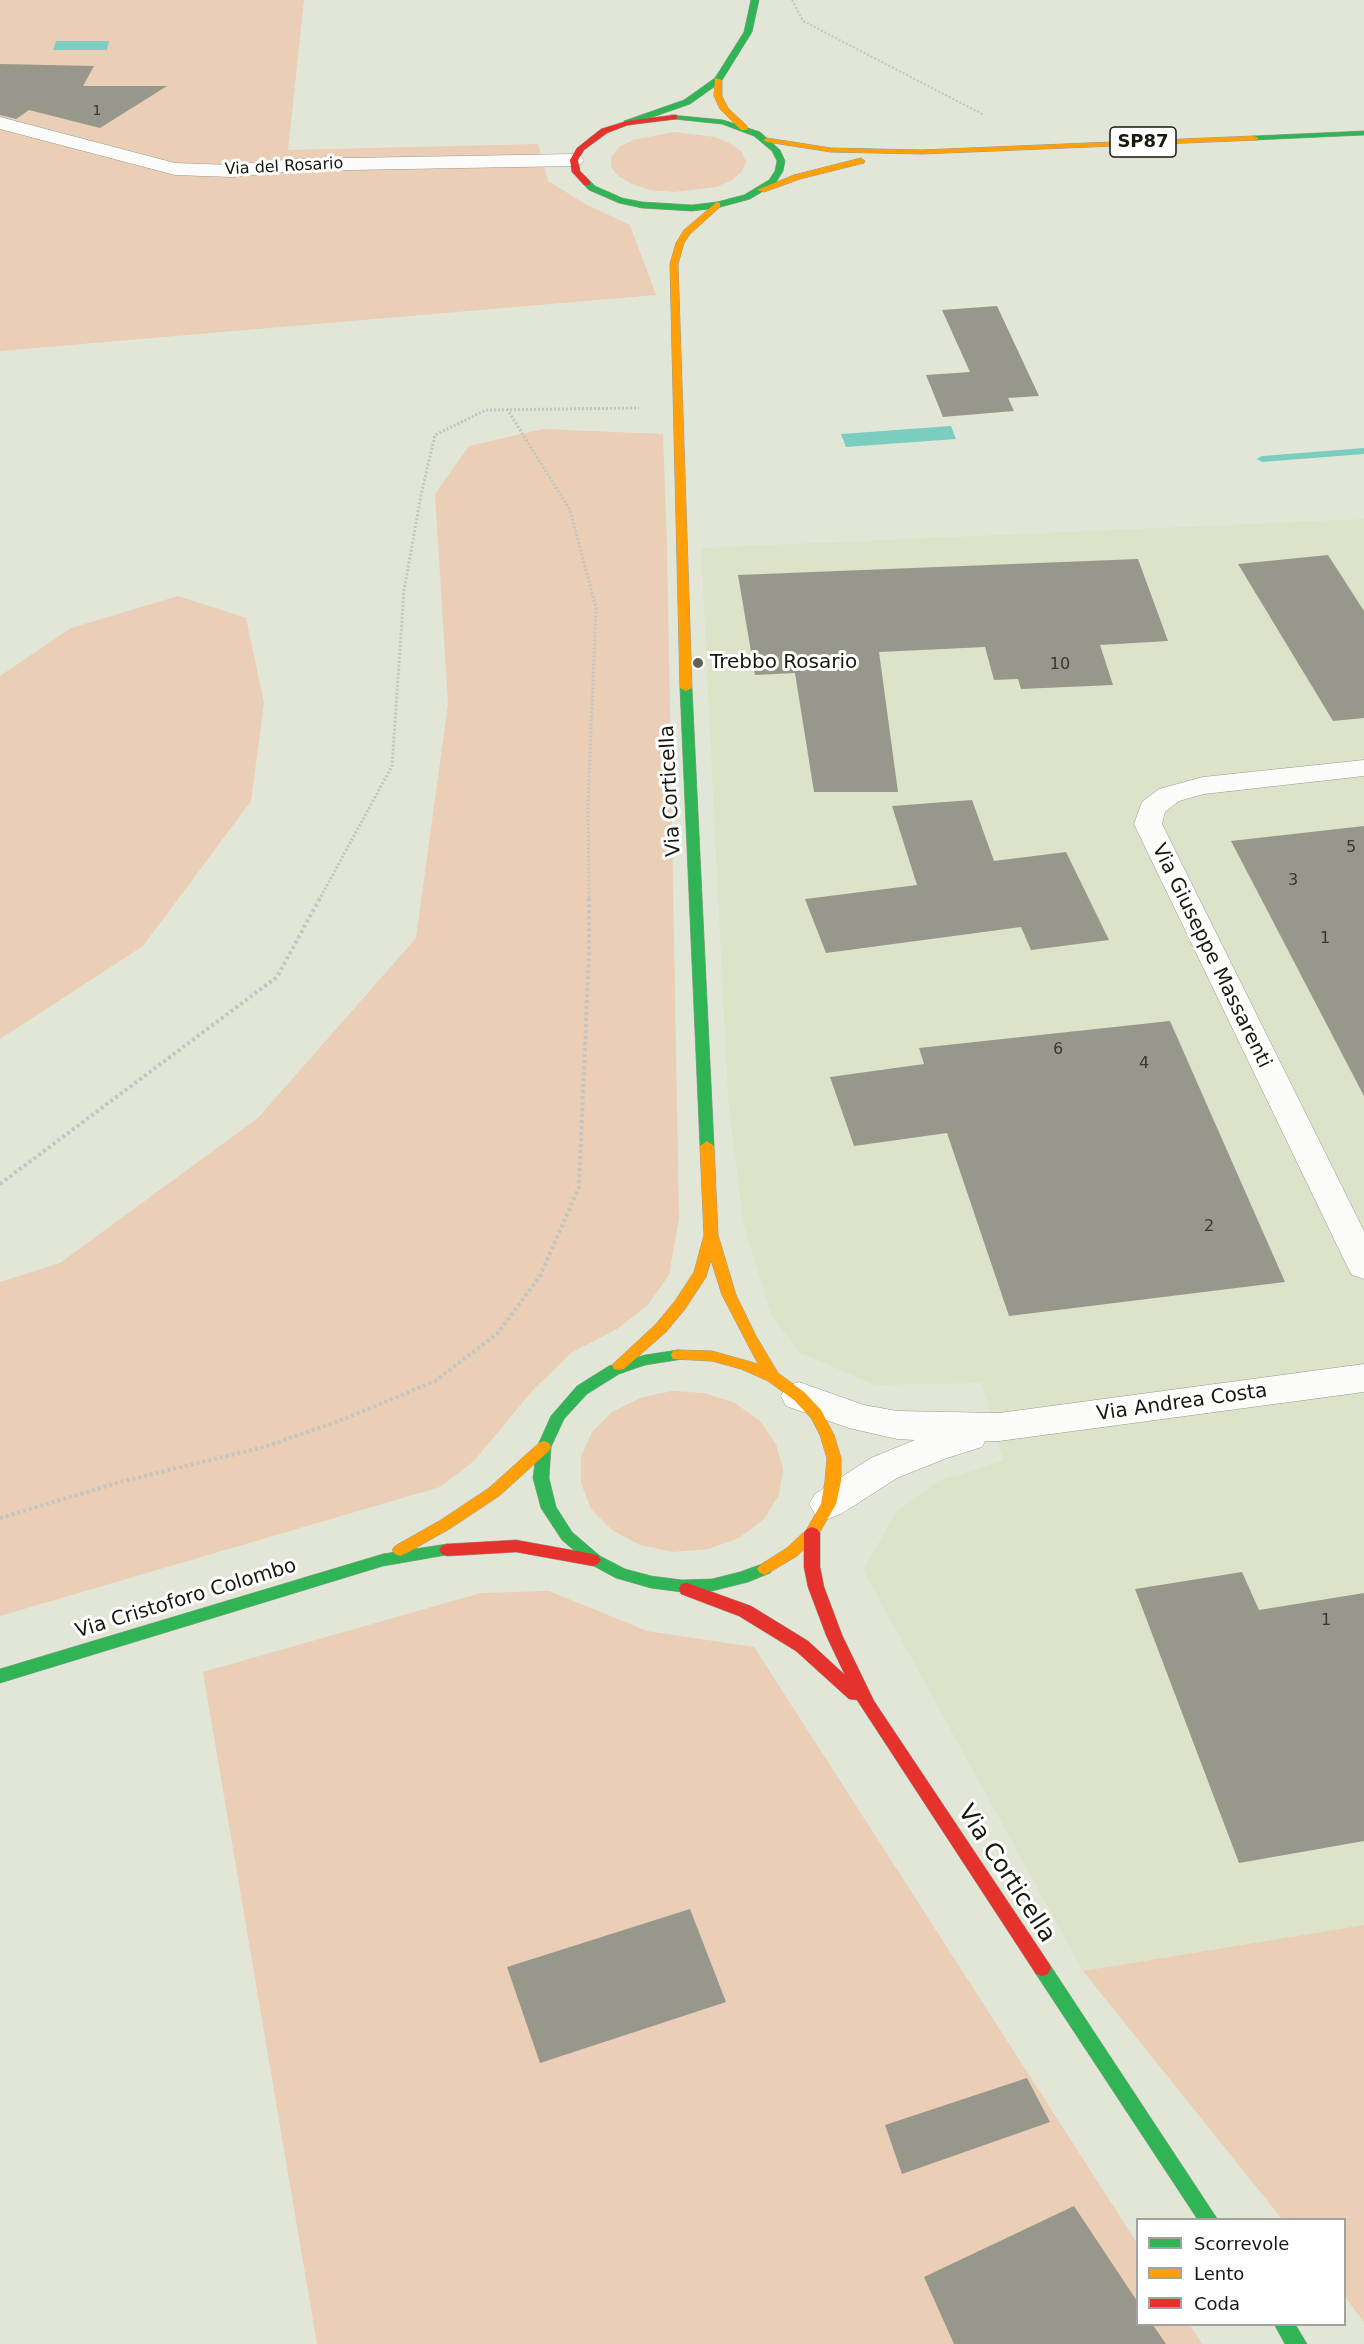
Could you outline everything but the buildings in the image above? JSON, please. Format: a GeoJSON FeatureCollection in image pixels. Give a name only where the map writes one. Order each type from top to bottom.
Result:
{"type":"FeatureCollection","features":[{"type":"Feature","properties":{"kind":"main road"},"geometry":{"type":"LineString","coordinates":[[646,217],[583,181],[576,172],[574,160],[580,148],[604,131],[687,102],[718,81],[748,32],[755,0]]}},
{"type":"Feature","properties":{"kind":"main road"},"geometry":{"type":"LineString","coordinates":[[718,81],[718,96],[723,109],[744,128]]}},
{"type":"Feature","properties":{"kind":"main road"},"geometry":{"type":"LineString","coordinates":[[619,200],[667,208],[717,205],[758,191],[772,182],[779,171],[781,161],[777,150],[767,140],[744,128],[723,122],[683,118],[650,119],[627,123]]}},
{"type":"Feature","properties":{"kind":"main road","name":"SP87"},"geometry":{"type":"LineString","coordinates":[[767,140],[831,150],[922,152],[1364,133]]}},
{"type":"Feature","properties":{"kind":"main road","name":"SP87"},"geometry":{"type":"LineString","coordinates":[[758,191],[796,177],[837,166],[922,152]]}},
{"type":"Feature","properties":{"kind":"main road","name":"Via Corticella"},"geometry":{"type":"LineString","coordinates":[[717,205],[687,232],[680,243],[674,264],[686,678],[711,1235],[729,1295],[750,1338],[786,1387],[816,1414],[827,1435],[834,1458],[833,1481],[820,1519],[812,1567],[816,1587],[834,1635],[868,1706],[1208,2218]]}},
{"type":"Feature","properties":{"kind":"main road"},"geometry":{"type":"LineString","coordinates":[[664,238],[674,264]]}},
{"type":"Feature","properties":{"kind":"main road"},"geometry":{"type":"LineString","coordinates":[[711,1235],[701,1273],[680,1305],[661,1328],[614,1370],[582,1390],[558,1416],[544,1447],[541,1478],[549,1508],[567,1536],[595,1560],[621,1574],[651,1582],[682,1586],[712,1585],[742,1578],[770,1567],[792,1552],[820,1519]]}},
{"type":"Feature","properties":{"kind":"main road"},"geometry":{"type":"LineString","coordinates":[[614,1370],[656,1358],[678,1355],[712,1356],[744,1364],[786,1387]]}},
{"type":"Feature","properties":{"kind":"main road","name":"Via Cristoforo Colombo"},"geometry":{"type":"LineString","coordinates":[[383,1560],[446,1524],[494,1492],[544,1447]]}},
{"type":"Feature","properties":{"kind":"main road","name":"Via Cristoforo Colombo"},"geometry":{"type":"LineString","coordinates":[[0,1676],[383,1560],[456,1549],[516,1546],[595,1560]]}},
{"type":"Feature","properties":{"kind":"main road"},"geometry":{"type":"LineString","coordinates":[[682,1586],[745,1611],[802,1646],[868,1706]]}},
{"type":"Feature","properties":{"kind":"main road"},"geometry":{"type":"LineString","coordinates":[[1284,2326],[1297,2344]]}},
{"type":"Feature","properties":{"kind":"street","name":"Via del Rosario"},"geometry":{"type":"LineString","coordinates":[[0,123],[175,170],[232,171],[294,165],[574,160]]}},
{"type":"Feature","properties":{"kind":"street","name":"Via Giuseppe Massarenti"},"geometry":{"type":"LineString","coordinates":[[1364,768],[1203,786],[1169,795],[1152,808],[1148,824],[1364,1266]]}},
{"type":"Feature","properties":{"kind":"street","name":"Via Andrea Costa"},"geometry":{"type":"LineString","coordinates":[[786,1387],[862,1418],[897,1425],[999,1427],[1364,1378]]}},
{"type":"Feature","properties":{"kind":"street","name":"Via Andrea Costa"},"geometry":{"type":"LineString","coordinates":[[820,1519],[884,1468],[936,1447],[999,1427]]}},
{"type":"Feature","properties":{"kind":"path"},"geometry":{"type":"LineString","coordinates":[[792,0],[803,21],[991,119]]}},
{"type":"Feature","properties":{"kind":"path"},"geometry":{"type":"LineString","coordinates":[[0,1184],[277,977],[392,766],[404,590],[421,495],[435,435],[486,410],[678,408]]}},
{"type":"Feature","properties":{"kind":"path"},"geometry":{"type":"LineString","coordinates":[[0,1518],[120,1482],[264,1447],[344,1419],[435,1381],[498,1334],[540,1276],[579,1187],[589,954],[588,804],[596,608],[570,510],[507,409]]}},
{"type":"Feature","properties":{"kind":"shaded area"},"geometry":{"type":"Polygon","coordinates":[[[0,0],[304,0],[288,150],[538,144],[548,181],[587,205],[630,225],[656,295],[0,351],[0,0]]]}},
{"type":"Feature","properties":{"kind":"shaded area"},"geometry":{"type":"Polygon","coordinates":[[[674,132],[715,137],[731,144],[742,152],[746,162],[742,171],[732,180],[716,187],[674,192],[651,190],[632,184],[618,176],[611,167],[611,157],[619,147],[633,140],[674,132]]]}},
{"type":"Feature","properties":{"kind":"shaded area"},"geometry":{"type":"Polygon","coordinates":[[[543,429],[663,434],[679,1218],[669,1275],[647,1306],[617,1329],[571,1353],[533,1390],[474,1461],[440,1487],[0,1616],[0,1282],[60,1263],[258,1118],[416,938],[448,704],[435,494],[469,446],[543,429]]]}},
{"type":"Feature","properties":{"kind":"shaded area"},"geometry":{"type":"Polygon","coordinates":[[[1364,519],[1364,1925],[1083,1971],[863,1570],[897,1511],[938,1481],[1003,1461],[982,1383],[875,1385],[800,1353],[772,1316],[744,1226],[728,1100],[701,548],[1364,519]]]}},
{"type":"Feature","properties":{"kind":"shaded area"},"geometry":{"type":"Polygon","coordinates":[[[178,596],[246,618],[264,703],[251,801],[143,946],[0,1039],[0,676],[71,628],[178,596]]]}},
{"type":"Feature","properties":{"kind":"shaded area"},"geometry":{"type":"Polygon","coordinates":[[[672,1391],[704,1393],[735,1403],[760,1421],[776,1444],[783,1469],[779,1495],[764,1519],[739,1538],[708,1549],[673,1552],[640,1545],[612,1530],[591,1509],[581,1483],[581,1457],[592,1432],[612,1412],[640,1398],[672,1391]]]}},
{"type":"Feature","properties":{"kind":"shaded area"},"geometry":{"type":"Polygon","coordinates":[[[549,1591],[647,1631],[754,1647],[1136,2241],[1136,2326],[1191,2326],[1202,2344],[317,2344],[203,1672],[481,1593],[549,1591]]]}},
{"type":"Feature","properties":{"kind":"shaded area"},"geometry":{"type":"Polygon","coordinates":[[[1364,1925],[1364,2322],[1346,2298],[1346,2218],[1281,2218],[1083,1971],[1364,1925]]]}},
{"type":"Feature","properties":{"kind":"water"},"geometry":{"type":"Polygon","coordinates":[[[56,41],[109,41],[107,50],[53,50],[56,41]]]}},
{"type":"Feature","properties":{"kind":"water"},"geometry":{"type":"Polygon","coordinates":[[[951,426],[956,439],[846,447],[841,434],[951,426]]]}},
{"type":"Feature","properties":{"kind":"waterway"},"geometry":{"type":"LineString","coordinates":[[1262,459],[1364,451]]}},
{"type":"Feature","properties":{"kind":"traffic: fast"},"geometry":{"type":"LineString","coordinates":[[627,123],[687,102],[718,80],[748,32],[755,0]]}},
{"type":"Feature","properties":{"kind":"traffic: fast"},"geometry":{"type":"LineString","coordinates":[[587,183],[592,188],[619,200],[642,205],[692,208],[717,205],[747,197],[772,182],[779,171],[781,161],[776,150],[757,134],[723,122],[674,117]]}},
{"type":"Feature","properties":{"kind":"traffic: fast"},"geometry":{"type":"LineString","coordinates":[[1254,138],[1364,133]]}},
{"type":"Feature","properties":{"kind":"traffic: fast"},"geometry":{"type":"LineString","coordinates":[[686,688],[707,1146]]}},
{"type":"Feature","properties":{"kind":"traffic: fast"},"geometry":{"type":"LineString","coordinates":[[678,1355],[645,1360],[614,1370],[582,1390],[558,1416],[544,1447],[541,1478],[549,1508],[567,1536],[595,1560],[621,1574],[651,1582],[682,1586],[712,1585],[742,1578],[765,1569]]}},
{"type":"Feature","properties":{"kind":"traffic: fast"},"geometry":{"type":"LineString","coordinates":[[0,1676],[383,1560],[447,1550]]}},
{"type":"Feature","properties":{"kind":"traffic: fast"},"geometry":{"type":"LineString","coordinates":[[1042,1968],[1208,2218]]}},
{"type":"Feature","properties":{"kind":"traffic: fast"},"geometry":{"type":"LineString","coordinates":[[1284,2326],[1297,2344]]}},
{"type":"Feature","properties":{"kind":"traffic: slow"},"geometry":{"type":"LineString","coordinates":[[718,80],[718,96],[724,109],[744,128]]}},
{"type":"Feature","properties":{"kind":"traffic: slow"},"geometry":{"type":"LineString","coordinates":[[767,140],[831,150],[922,152],[1254,138]]}},
{"type":"Feature","properties":{"kind":"traffic: slow"},"geometry":{"type":"LineString","coordinates":[[761,190],[797,177],[861,161]]}},
{"type":"Feature","properties":{"kind":"traffic: slow"},"geometry":{"type":"LineString","coordinates":[[686,688],[674,264],[680,243],[687,232],[717,205]]}},
{"type":"Feature","properties":{"kind":"traffic: slow"},"geometry":{"type":"LineString","coordinates":[[707,1146],[711,1235],[729,1295],[750,1338],[773,1377]]}},
{"type":"Feature","properties":{"kind":"traffic: slow"},"geometry":{"type":"LineString","coordinates":[[619,1365],[661,1328],[680,1305],[701,1273],[711,1235]]}},
{"type":"Feature","properties":{"kind":"traffic: slow"},"geometry":{"type":"LineString","coordinates":[[678,1355],[712,1356],[744,1364],[773,1377],[799,1396],[816,1414],[827,1435],[834,1458],[833,1481],[828,1504],[812,1533],[792,1552],[765,1569]]}},
{"type":"Feature","properties":{"kind":"traffic: slow"},"geometry":{"type":"LineString","coordinates":[[400,1550],[446,1524],[494,1492],[544,1447]]}},
{"type":"Feature","properties":{"kind":"traffic: jam"},"geometry":{"type":"LineString","coordinates":[[587,183],[576,172],[574,160],[581,148],[604,131],[627,123],[674,117]]}},
{"type":"Feature","properties":{"kind":"traffic: jam"},"geometry":{"type":"LineString","coordinates":[[812,1533],[812,1567],[816,1587],[834,1635],[868,1706],[1042,1968]]}},
{"type":"Feature","properties":{"kind":"traffic: jam"},"geometry":{"type":"LineString","coordinates":[[447,1550],[516,1546],[593,1560]]}},
{"type":"Feature","properties":{"kind":"traffic: jam"},"geometry":{"type":"LineString","coordinates":[[687,1589],[745,1611],[802,1646],[855,1694]]}},
{"type":"Feature","properties":{"kind":"place","name":"Trebbo Rosario"},"geometry":{"type":"Point","coordinates":[698,663]}}]}
